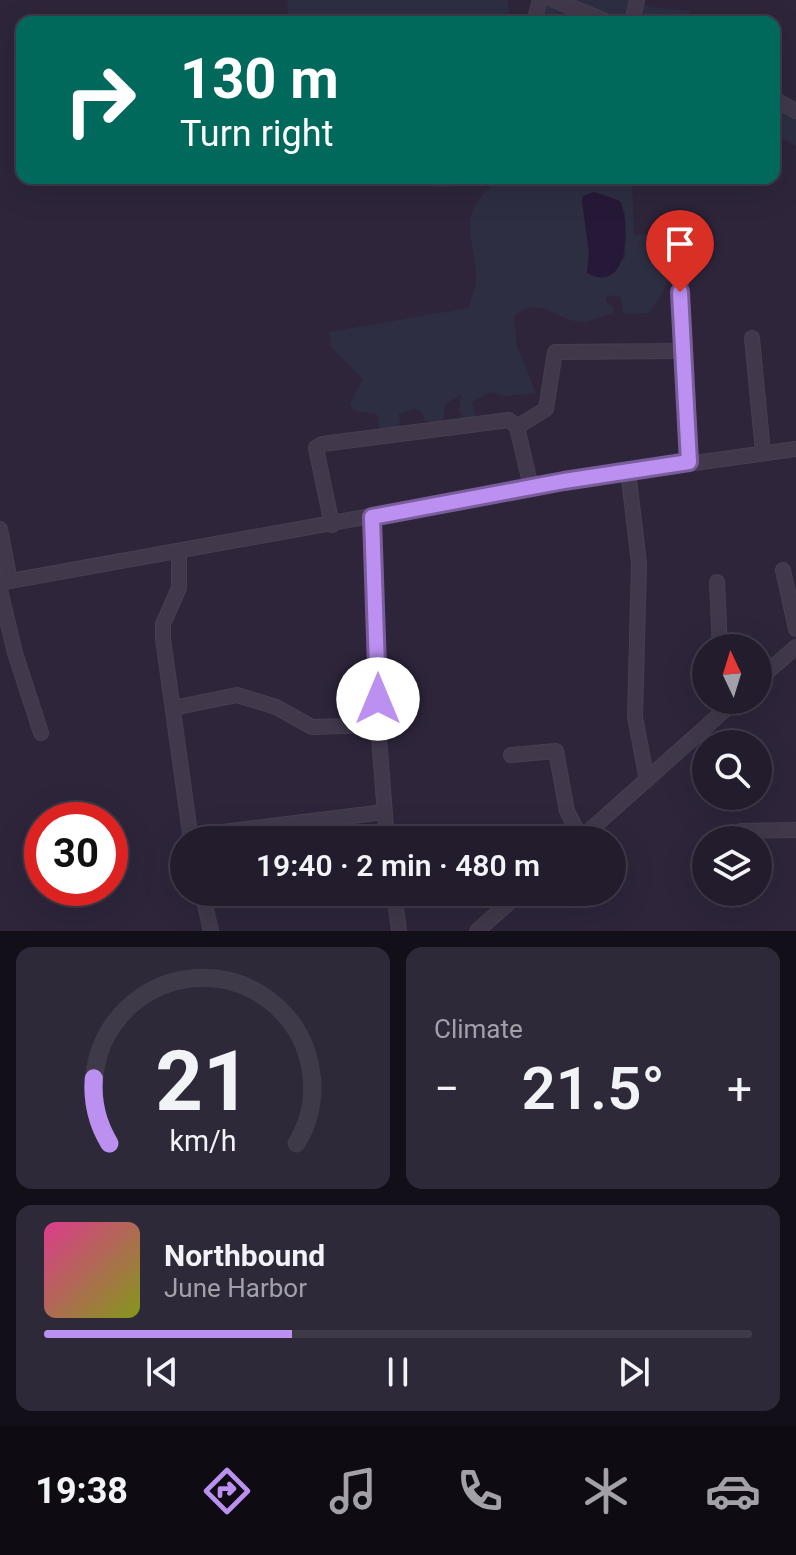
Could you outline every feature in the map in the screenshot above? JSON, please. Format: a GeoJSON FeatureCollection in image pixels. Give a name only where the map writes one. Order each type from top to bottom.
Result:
{"type":"FeatureCollection","features":[{"type":"Feature","properties":{"kind":"street"},"geometry":{"type":"LineString","coordinates":[[554,0],[593,16]]}},
{"type":"Feature","properties":{"kind":"street"},"geometry":{"type":"LineString","coordinates":[[680,262],[681,351],[689,462]]}},
{"type":"Feature","properties":{"kind":"street"},"geometry":{"type":"LineString","coordinates":[[752,338],[763,452]]}},
{"type":"Feature","properties":{"kind":"street"},"geometry":{"type":"LineString","coordinates":[[517,427],[546,409],[555,352],[681,351]]}},
{"type":"Feature","properties":{"kind":"street"},"geometry":{"type":"LineString","coordinates":[[332,525],[316,463],[317,446],[509,420],[517,427],[531,487]]}},
{"type":"Feature","properties":{"kind":"street"},"geometry":{"type":"LineString","coordinates":[[3,585],[531,487],[796,449]]}},
{"type":"Feature","properties":{"kind":"street"},"geometry":{"type":"LineString","coordinates":[[628,471],[639,563],[635,717],[647,780]]}},
{"type":"Feature","properties":{"kind":"street"},"geometry":{"type":"LineString","coordinates":[[372,517],[378,725],[386,826]]}},
{"type":"Feature","properties":{"kind":"street"},"geometry":{"type":"LineString","coordinates":[[0,529],[3,585],[41,733]]}},
{"type":"Feature","properties":{"kind":"street"},"geometry":{"type":"LineString","coordinates":[[179,551],[179,588],[163,624],[189,826]]}},
{"type":"Feature","properties":{"kind":"street"},"geometry":{"type":"LineString","coordinates":[[783,570],[796,629]]}},
{"type":"Feature","properties":{"kind":"street"},"geometry":{"type":"LineString","coordinates":[[717,582],[719,634]]}},
{"type":"Feature","properties":{"kind":"street"},"geometry":{"type":"LineString","coordinates":[[772,668],[796,647]]}},
{"type":"Feature","properties":{"kind":"street"},"geometry":{"type":"LineString","coordinates":[[173,708],[237,695],[276,707],[312,727],[378,725]]}},
{"type":"Feature","properties":{"kind":"street"},"geometry":{"type":"LineString","coordinates":[[595,826],[718,714]]}},
{"type":"Feature","properties":{"kind":"street"},"geometry":{"type":"LineString","coordinates":[[511,755],[556,751],[567,811],[574,826]]}},
{"type":"Feature","properties":{"kind":"street"},"geometry":{"type":"LineString","coordinates":[[280,826],[384,812]]}},
{"type":"Feature","properties":{"kind":"street"},"geometry":{"type":"LineString","coordinates":[[772,830],[796,830]]}},
{"type":"Feature","properties":{"kind":"street"},"geometry":{"type":"LineString","coordinates":[[205,906],[211,931]]}},
{"type":"Feature","properties":{"kind":"street"},"geometry":{"type":"LineString","coordinates":[[396,906],[399,931]]}},
{"type":"Feature","properties":{"kind":"street"},"geometry":{"type":"LineString","coordinates":[[483,928],[506,906]]}},
{"type":"Feature","properties":{"kind":"shaded area"},"geometry":{"type":"Polygon","coordinates":[[[287,0],[508,0],[509,16],[288,16],[287,0]]]}},
{"type":"Feature","properties":{"kind":"shaded area"},"geometry":{"type":"Polygon","coordinates":[[[568,0],[633,0],[648,7],[690,11],[689,16],[609,16],[568,0]]]}},
{"type":"Feature","properties":{"kind":"shaded area"},"geometry":{"type":"Polygon","coordinates":[[[546,3],[574,16],[540,16],[542,4],[546,3]]]}},
{"type":"Feature","properties":{"kind":"shaded area"},"geometry":{"type":"Polygon","coordinates":[[[780,112],[796,119],[796,146],[780,137],[780,112]]]}},
{"type":"Feature","properties":{"kind":"shaded area"},"geometry":{"type":"Polygon","coordinates":[[[433,184],[494,184],[434,188],[433,184]]]}},
{"type":"Feature","properties":{"kind":"shaded area"},"geometry":{"type":"Polygon","coordinates":[[[494,184],[632,184],[634,235],[657,234],[670,266],[666,284],[649,313],[623,314],[621,297],[607,295],[606,301],[613,307],[613,314],[584,322],[572,321],[539,308],[523,310],[514,317],[517,346],[536,393],[505,396],[490,392],[472,402],[476,419],[463,420],[459,409],[461,395],[445,404],[443,425],[425,421],[422,412],[415,409],[399,413],[400,425],[391,432],[380,432],[378,415],[353,410],[350,404],[363,379],[331,347],[329,332],[469,308],[476,277],[471,217],[482,195],[494,184]],[[594,192],[582,201],[589,253],[587,273],[608,274],[625,258],[625,212],[594,192]]]}},
{"type":"Feature","properties":{"kind":"shaded area"},"geometry":{"type":"Polygon","coordinates":[[[594,192],[620,201],[625,225],[619,266],[611,275],[601,277],[587,273],[589,253],[582,201],[583,196],[594,192]]]}},
{"type":"Feature","properties":{"kind":"route"},"geometry":{"type":"LineString","coordinates":[[378,699],[377,592],[372,517],[564,481],[689,462],[683,401],[680,292]]}}]}
